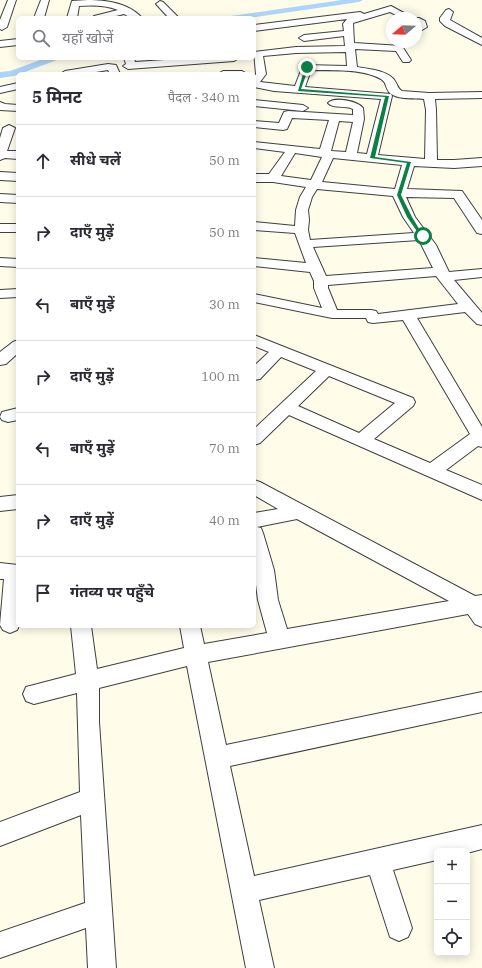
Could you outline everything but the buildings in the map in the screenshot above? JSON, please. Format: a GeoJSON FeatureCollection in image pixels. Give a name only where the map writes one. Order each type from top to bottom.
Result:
{"type":"FeatureCollection","features":[{"type":"Feature","properties":{"kind":"street"},"geometry":{"type":"LineString","coordinates":[[4,27],[12,0]]}},
{"type":"Feature","properties":{"kind":"street"},"geometry":{"type":"LineString","coordinates":[[40,16],[45,0]]}},
{"type":"Feature","properties":{"kind":"street"},"geometry":{"type":"LineString","coordinates":[[72,16],[76,1],[111,2],[135,16]]}},
{"type":"Feature","properties":{"kind":"street"},"geometry":{"type":"LineString","coordinates":[[160,4],[174,16]]}},
{"type":"Feature","properties":{"kind":"street"},"geometry":{"type":"LineString","coordinates":[[352,69],[348,24],[350,21],[395,6],[402,12]]}},
{"type":"Feature","properties":{"kind":"street"},"geometry":{"type":"LineString","coordinates":[[105,16],[126,11]]}},
{"type":"Feature","properties":{"kind":"street"},"geometry":{"type":"LineString","coordinates":[[450,12],[445,18],[445,21],[448,24],[482,42]]}},
{"type":"Feature","properties":{"kind":"street"},"geometry":{"type":"LineString","coordinates":[[256,28],[291,21],[368,15]]}},
{"type":"Feature","properties":{"kind":"street"},"geometry":{"type":"LineString","coordinates":[[291,21],[313,50]]}},
{"type":"Feature","properties":{"kind":"street"},"geometry":{"type":"LineString","coordinates":[[304,38],[349,33]]}},
{"type":"Feature","properties":{"kind":"street"},"geometry":{"type":"LineString","coordinates":[[0,44],[16,42]]}},
{"type":"Feature","properties":{"kind":"street"},"geometry":{"type":"LineString","coordinates":[[256,81],[261,72],[260,61],[257,54],[350,47],[399,48],[406,60]]}},
{"type":"Feature","properties":{"kind":"street"},"geometry":{"type":"LineString","coordinates":[[97,72],[113,71],[129,66],[210,60]]}},
{"type":"Feature","properties":{"kind":"street"},"geometry":{"type":"LineString","coordinates":[[186,62],[192,72]]}},
{"type":"Feature","properties":{"kind":"street"},"geometry":{"type":"LineString","coordinates":[[299,90],[307,67],[352,69],[370,72],[384,77],[391,82],[393,90],[399,94],[429,96],[482,95]]}},
{"type":"Feature","properties":{"kind":"street"},"geometry":{"type":"LineString","coordinates":[[256,73],[261,72]]}},
{"type":"Feature","properties":{"kind":"street"},"geometry":{"type":"LineString","coordinates":[[256,84],[274,88],[387,96],[372,158]]}},
{"type":"Feature","properties":{"kind":"street"},"geometry":{"type":"LineString","coordinates":[[0,90],[16,86]]}},
{"type":"Feature","properties":{"kind":"street"},"geometry":{"type":"LineString","coordinates":[[256,96],[350,104],[358,108],[351,156]]}},
{"type":"Feature","properties":{"kind":"street"},"geometry":{"type":"LineString","coordinates":[[429,96],[431,110],[431,163]]}},
{"type":"Feature","properties":{"kind":"street"},"geometry":{"type":"LineString","coordinates":[[16,101],[0,105],[1,110],[16,108]]}},
{"type":"Feature","properties":{"kind":"street"},"geometry":{"type":"LineString","coordinates":[[256,103],[358,116]]}},
{"type":"Feature","properties":{"kind":"street"},"geometry":{"type":"LineString","coordinates":[[256,124],[283,127],[288,114],[335,117],[358,116]]}},
{"type":"Feature","properties":{"kind":"street"},"geometry":{"type":"LineString","coordinates":[[16,116],[0,155],[16,154]]}},
{"type":"Feature","properties":{"kind":"street"},"geometry":{"type":"LineString","coordinates":[[332,314],[321,288],[318,274],[304,244],[301,230],[303,220],[302,210],[306,197],[314,184],[327,153],[335,117]]}},
{"type":"Feature","properties":{"kind":"street"},"geometry":{"type":"LineString","coordinates":[[256,145],[409,162],[482,162]]}},
{"type":"Feature","properties":{"kind":"street"},"geometry":{"type":"LineString","coordinates":[[273,178],[292,150]]}},
{"type":"Feature","properties":{"kind":"street"},"geometry":{"type":"LineString","coordinates":[[409,162],[399,195],[409,217],[423,236],[443,274],[468,307],[482,321]]}},
{"type":"Feature","properties":{"kind":"street"},"geometry":{"type":"LineString","coordinates":[[0,190],[3,176],[16,177]]}},
{"type":"Feature","properties":{"kind":"street"},"geometry":{"type":"LineString","coordinates":[[256,177],[273,178],[337,188],[400,193],[458,194],[482,230]]}},
{"type":"Feature","properties":{"kind":"street"},"geometry":{"type":"LineString","coordinates":[[0,198],[16,199]]}},
{"type":"Feature","properties":{"kind":"street"},"geometry":{"type":"LineString","coordinates":[[256,226],[301,230]]}},
{"type":"Feature","properties":{"kind":"street"},"geometry":{"type":"LineString","coordinates":[[0,228],[16,228]]}},
{"type":"Feature","properties":{"kind":"street"},"geometry":{"type":"LineString","coordinates":[[304,244],[423,236]]}},
{"type":"Feature","properties":{"kind":"street"},"geometry":{"type":"LineString","coordinates":[[0,262],[16,263]]}},
{"type":"Feature","properties":{"kind":"street"},"geometry":{"type":"LineString","coordinates":[[256,262],[318,274],[482,273]]}},
{"type":"Feature","properties":{"kind":"street"},"geometry":{"type":"LineString","coordinates":[[0,294],[16,293]]}},
{"type":"Feature","properties":{"kind":"street"},"geometry":{"type":"LineString","coordinates":[[256,298],[332,314],[372,316],[407,314],[468,307]]}},
{"type":"Feature","properties":{"kind":"street"},"geometry":{"type":"LineString","coordinates":[[407,314],[481,438],[432,471]]}},
{"type":"Feature","properties":{"kind":"street"},"geometry":{"type":"LineString","coordinates":[[256,341],[407,402],[361,440]]}},
{"type":"Feature","properties":{"kind":"street"},"geometry":{"type":"LineString","coordinates":[[0,360],[16,347]]}},
{"type":"Feature","properties":{"kind":"street"},"geometry":{"type":"LineString","coordinates":[[256,373],[279,350]]}},
{"type":"Feature","properties":{"kind":"street"},"geometry":{"type":"LineString","coordinates":[[256,437],[327,369]]}},
{"type":"Feature","properties":{"kind":"street"},"geometry":{"type":"LineString","coordinates":[[287,408],[482,493]]}},
{"type":"Feature","properties":{"kind":"street"},"geometry":{"type":"LineString","coordinates":[[256,488],[479,609]]}},
{"type":"Feature","properties":{"kind":"street"},"geometry":{"type":"LineString","coordinates":[[0,504],[16,502]]}},
{"type":"Feature","properties":{"kind":"street"},"geometry":{"type":"LineString","coordinates":[[256,520],[299,512]]}},
{"type":"Feature","properties":{"kind":"street"},"geometry":{"type":"LineString","coordinates":[[256,540],[264,570],[268,600],[280,640]]}},
{"type":"Feature","properties":{"kind":"street"},"geometry":{"type":"LineString","coordinates":[[0,572],[14,572],[9,624]]}},
{"type":"Feature","properties":{"kind":"street"},"geometry":{"type":"LineString","coordinates":[[34,694],[195,655],[280,640],[479,609]]}},
{"type":"Feature","properties":{"kind":"street"},"geometry":{"type":"LineString","coordinates":[[81,628],[88,681],[88,722],[102,968]]}},
{"type":"Feature","properties":{"kind":"street"},"geometry":{"type":"LineString","coordinates":[[190,628],[260,968]]}},
{"type":"Feature","properties":{"kind":"street"},"geometry":{"type":"LineString","coordinates":[[216,758],[482,702]]}},
{"type":"Feature","properties":{"kind":"street"},"geometry":{"type":"LineString","coordinates":[[0,834],[92,799]]}},
{"type":"Feature","properties":{"kind":"street"},"geometry":{"type":"LineString","coordinates":[[244,891],[482,837]]}},
{"type":"Feature","properties":{"kind":"street"},"geometry":{"type":"LineString","coordinates":[[378,861],[399,928]]}},
{"type":"Feature","properties":{"kind":"street"},"geometry":{"type":"LineString","coordinates":[[0,945],[99,911]]}},
{"type":"Feature","properties":{"kind":"waterway"},"geometry":{"type":"LineString","coordinates":[[245,16],[359,0]]}},
{"type":"Feature","properties":{"kind":"waterway"},"geometry":{"type":"LineString","coordinates":[[16,72],[49,60]]}},
{"type":"Feature","properties":{"kind":"waterway"},"geometry":{"type":"LineString","coordinates":[[0,75],[16,72]]}},
{"type":"Feature","properties":{"kind":"route"},"geometry":{"type":"LineString","coordinates":[[307,67],[299,90],[387,96],[372,158],[409,162],[399,195],[409,217],[423,236]]}}]}
